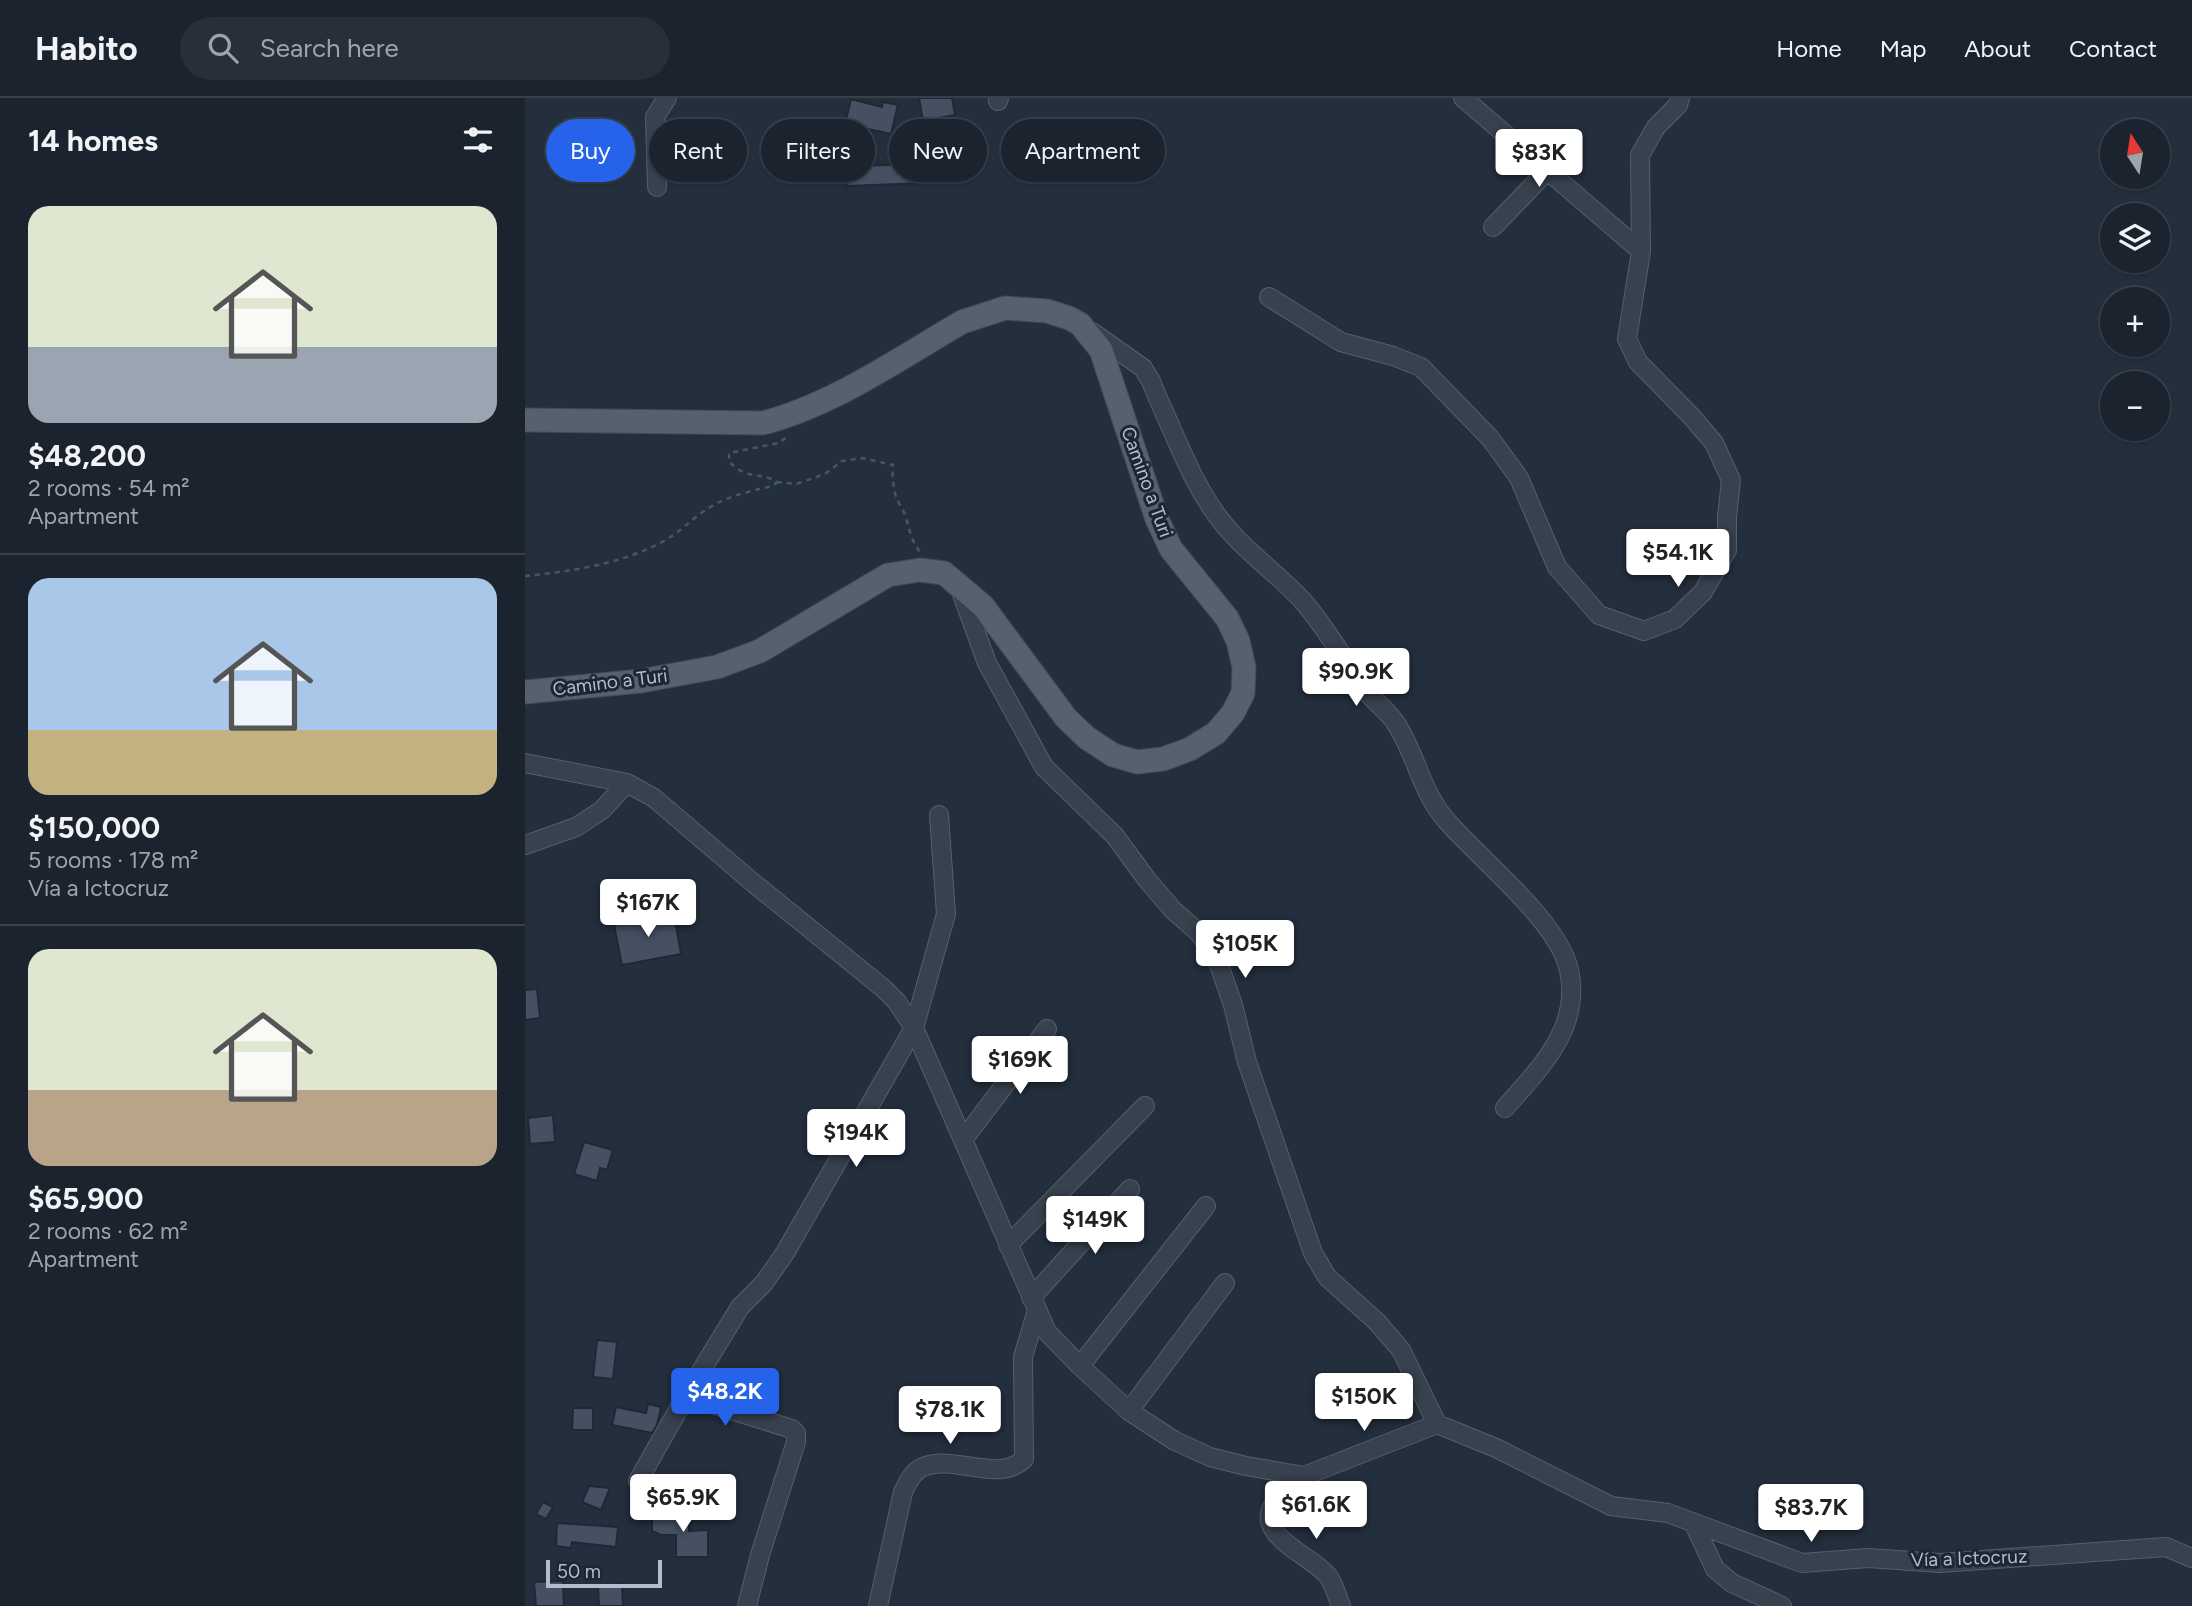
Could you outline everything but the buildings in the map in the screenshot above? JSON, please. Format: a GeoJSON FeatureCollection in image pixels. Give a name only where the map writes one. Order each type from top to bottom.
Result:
{"type":"FeatureCollection","features":[{"type":"Feature","properties":{"kind":"main road"},"geometry":{"type":"LineString","coordinates":[[525,420],[763,423],[792,416],[838,393],[962,322],[981,315],[1005,308],[1047,311],[1080,324]]}},
{"type":"Feature","properties":{"kind":"main road","name":"Camino a Turi"},"geometry":{"type":"LineString","coordinates":[[525,692],[641,681],[717,667],[760,651],[888,575],[920,570],[944,573],[983,606],[1066,718],[1087,738],[1113,755],[1136,762],[1163,759],[1190,749],[1216,733],[1233,713],[1243,693],[1244,667],[1238,642],[1227,618],[1171,549],[1157,519],[1101,350],[1080,324]]}},
{"type":"Feature","properties":{"kind":"street"},"geometry":{"type":"LineString","coordinates":[[657,187],[655,117],[667,98]]}},
{"type":"Feature","properties":{"kind":"street"},"geometry":{"type":"LineString","coordinates":[[1463,98],[1641,251]]}},
{"type":"Feature","properties":{"kind":"street"},"geometry":{"type":"LineString","coordinates":[[1269,298],[1341,342],[1393,356],[1421,367],[1490,438],[1519,478],[1557,567],[1599,615],[1644,631],[1675,619],[1703,592],[1727,550],[1731,480],[1714,443],[1638,362],[1627,339],[1641,251],[1640,155],[1656,127],[1678,105],[1680,98]]}},
{"type":"Feature","properties":{"kind":"street"},"geometry":{"type":"LineString","coordinates":[[1493,227],[1547,171]]}},
{"type":"Feature","properties":{"kind":"street"},"geometry":{"type":"LineString","coordinates":[[1080,324],[1143,368],[1199,488],[1217,515],[1234,537],[1302,601],[1365,690],[1394,720],[1430,798],[1444,819],[1559,942],[1569,970],[1571,990],[1563,1031],[1554,1051],[1505,1108]]}},
{"type":"Feature","properties":{"kind":"street"},"geometry":{"type":"LineString","coordinates":[[958,584],[987,663],[1044,768],[1115,836],[1148,881],[1199,933],[1217,959],[1233,1005],[1247,1062],[1313,1254],[1327,1277],[1377,1322],[1401,1350],[1437,1424],[1304,1476],[1277,1499],[1270,1511],[1271,1528],[1283,1542],[1318,1565],[1330,1578],[1341,1606]]}},
{"type":"Feature","properties":{"kind":"street"},"geometry":{"type":"LineString","coordinates":[[525,763],[627,783],[654,798],[883,988],[897,1002],[914,1028],[1047,1332],[1129,1411],[1175,1441],[1210,1457],[1304,1476]]}},
{"type":"Feature","properties":{"kind":"street"},"geometry":{"type":"LineString","coordinates":[[525,845],[576,827],[602,810],[627,783]]}},
{"type":"Feature","properties":{"kind":"street"},"geometry":{"type":"LineString","coordinates":[[638,1481],[740,1307],[764,1283],[785,1253],[914,1028],[946,914],[939,815]]}},
{"type":"Feature","properties":{"kind":"street"},"geometry":{"type":"LineString","coordinates":[[963,1140],[1047,1029]]}},
{"type":"Feature","properties":{"kind":"street"},"geometry":{"type":"LineString","coordinates":[[1009,1245],[1145,1106]]}},
{"type":"Feature","properties":{"kind":"street"},"geometry":{"type":"LineString","coordinates":[[878,1606],[903,1492],[909,1479],[922,1467],[937,1465],[1006,1469],[1024,1459],[1023,1357],[1034,1304],[1131,1189]]}},
{"type":"Feature","properties":{"kind":"street"},"geometry":{"type":"LineString","coordinates":[[1080,1366],[1206,1206]]}},
{"type":"Feature","properties":{"kind":"street"},"geometry":{"type":"LineString","coordinates":[[1129,1411],[1225,1283]]}},
{"type":"Feature","properties":{"kind":"street"},"geometry":{"type":"LineString","coordinates":[[686,1396],[792,1429],[796,1433],[796,1442],[760,1555],[747,1606]]}},
{"type":"Feature","properties":{"kind":"street","name":"Vía a Ictocruz"},"geometry":{"type":"LineString","coordinates":[[1437,1424],[1496,1448],[1611,1506],[1668,1513],[1802,1563],[1868,1558],[1940,1563],[2166,1547],[2192,1558]]}},
{"type":"Feature","properties":{"kind":"street"},"geometry":{"type":"LineString","coordinates":[[1693,1522],[1715,1569],[1732,1583],[1782,1606]]}},
{"type":"Feature","properties":{"kind":"path"},"geometry":{"type":"LineString","coordinates":[[789,435],[779,443],[729,453],[729,462],[743,472],[772,478],[777,482],[796,484],[825,474],[842,461],[862,458],[893,465],[895,496],[918,551],[925,556]]}},
{"type":"Feature","properties":{"kind":"path"},"geometry":{"type":"LineString","coordinates":[[525,576],[558,573],[632,555],[666,540],[711,507],[733,496],[773,486],[777,482]]}}]}
